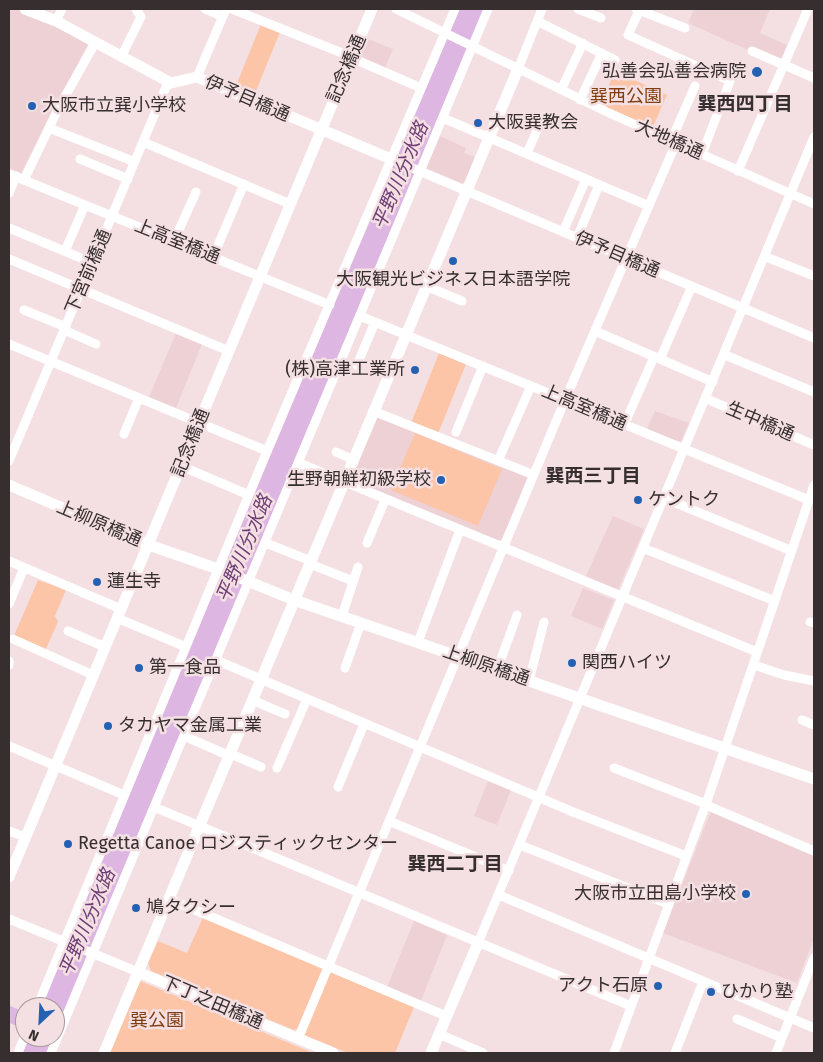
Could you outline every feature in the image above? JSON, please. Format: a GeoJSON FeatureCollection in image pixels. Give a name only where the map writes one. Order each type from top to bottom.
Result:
{"type":"FeatureCollection","features":[{"type":"Feature","properties":{"kind":"street"},"geometry":{"type":"LineString","coordinates":[[25,9],[56,21],[170,83]]}},
{"type":"Feature","properties":{"kind":"street"},"geometry":{"type":"LineString","coordinates":[[56,21],[62,9]]}},
{"type":"Feature","properties":{"kind":"street"},"geometry":{"type":"LineString","coordinates":[[121,57],[141,17],[136,9]]}},
{"type":"Feature","properties":{"kind":"street"},"geometry":{"type":"LineString","coordinates":[[197,78],[225,13],[205,9]]}},
{"type":"Feature","properties":{"kind":"street"},"geometry":{"type":"LineString","coordinates":[[232,9],[352,57],[421,88]]}},
{"type":"Feature","properties":{"kind":"street","name":"記念橋通"},"geometry":{"type":"LineString","coordinates":[[9,876],[372,9]]}},
{"type":"Feature","properties":{"kind":"street"},"geometry":{"type":"LineString","coordinates":[[396,9],[444,33]]}},
{"type":"Feature","properties":{"kind":"street"},"geometry":{"type":"LineString","coordinates":[[41,997],[249,494],[454,9]]}},
{"type":"Feature","properties":{"kind":"street"},"geometry":{"type":"LineString","coordinates":[[51,1053],[488,9]]}},
{"type":"Feature","properties":{"kind":"street"},"geometry":{"type":"LineString","coordinates":[[104,1053],[542,9]]}},
{"type":"Feature","properties":{"kind":"street"},"geometry":{"type":"LineString","coordinates":[[578,9],[601,18]]}},
{"type":"Feature","properties":{"kind":"street"},"geometry":{"type":"LineString","coordinates":[[685,28],[638,9],[628,35],[730,81],[702,154]]}},
{"type":"Feature","properties":{"kind":"street"},"geometry":{"type":"LineString","coordinates":[[738,171],[808,9]]}},
{"type":"Feature","properties":{"kind":"street"},"geometry":{"type":"LineString","coordinates":[[537,21],[615,60]]}},
{"type":"Feature","properties":{"kind":"street","name":"大地橋通"},"geometry":{"type":"LineString","coordinates":[[444,33],[580,100],[814,204]]}},
{"type":"Feature","properties":{"kind":"street"},"geometry":{"type":"LineString","coordinates":[[9,193],[16,177],[49,128],[95,42]]}},
{"type":"Feature","properties":{"kind":"street"},"geometry":{"type":"LineString","coordinates":[[561,90],[583,43]]}},
{"type":"Feature","properties":{"kind":"street"},"geometry":{"type":"LineString","coordinates":[[752,51],[814,78]]}},
{"type":"Feature","properties":{"kind":"street"},"geometry":{"type":"LineString","coordinates":[[580,100],[602,53]]}},
{"type":"Feature","properties":{"kind":"street","name":"伊予目橋通"},"geometry":{"type":"LineString","coordinates":[[170,83],[197,78],[814,338]]}},
{"type":"Feature","properties":{"kind":"street","name":"下宮前橋通"},"geometry":{"type":"LineString","coordinates":[[9,461],[166,87],[170,83]]}},
{"type":"Feature","properties":{"kind":"street"},"geometry":{"type":"LineString","coordinates":[[298,1039],[565,400],[649,206],[695,86]]}},
{"type":"Feature","properties":{"kind":"street"},"geometry":{"type":"LineString","coordinates":[[527,153],[543,117]]}},
{"type":"Feature","properties":{"kind":"street"},"geometry":{"type":"LineString","coordinates":[[443,118],[489,136],[649,206]]}},
{"type":"Feature","properties":{"kind":"street"},"geometry":{"type":"LineString","coordinates":[[49,128],[135,162]]}},
{"type":"Feature","properties":{"kind":"street"},"geometry":{"type":"LineString","coordinates":[[431,1053],[714,382],[814,137]]}},
{"type":"Feature","properties":{"kind":"street"},"geometry":{"type":"LineString","coordinates":[[143,142],[290,204]]}},
{"type":"Feature","properties":{"kind":"street"},"geometry":{"type":"LineString","coordinates":[[80,158],[128,179]]}},
{"type":"Feature","properties":{"kind":"street","name":"上高室橋通"},"geometry":{"type":"LineString","coordinates":[[16,177],[330,304]]}},
{"type":"Feature","properties":{"kind":"street"},"geometry":{"type":"LineString","coordinates":[[563,232],[586,179]]}},
{"type":"Feature","properties":{"kind":"street"},"geometry":{"type":"LineString","coordinates":[[213,257],[244,184]]}},
{"type":"Feature","properties":{"kind":"street"},"geometry":{"type":"LineString","coordinates":[[578,238],[600,185]]}},
{"type":"Feature","properties":{"kind":"street"},"geometry":{"type":"LineString","coordinates":[[174,241],[196,192]]}},
{"type":"Feature","properties":{"kind":"street"},"geometry":{"type":"LineString","coordinates":[[65,252],[85,205]]}},
{"type":"Feature","properties":{"kind":"street"},"geometry":{"type":"LineString","coordinates":[[9,228],[92,263]]}},
{"type":"Feature","properties":{"kind":"street"},"geometry":{"type":"LineString","coordinates":[[766,257],[814,276]]}},
{"type":"Feature","properties":{"kind":"street"},"geometry":{"type":"LineString","coordinates":[[9,260],[229,351]]}},
{"type":"Feature","properties":{"kind":"street"},"geometry":{"type":"LineString","coordinates":[[426,286],[462,301]]}},
{"type":"Feature","properties":{"kind":"street"},"geometry":{"type":"LineString","coordinates":[[624,425],[692,286]]}},
{"type":"Feature","properties":{"kind":"street"},"geometry":{"type":"LineString","coordinates":[[24,310],[96,344]]}},
{"type":"Feature","properties":{"kind":"street","name":"上高室橋通"},"geometry":{"type":"LineString","coordinates":[[360,316],[684,450],[811,499]]}},
{"type":"Feature","properties":{"kind":"street"},"geometry":{"type":"LineString","coordinates":[[357,365],[375,322]]}},
{"type":"Feature","properties":{"kind":"street"},"geometry":{"type":"LineString","coordinates":[[595,331],[714,382]]}},
{"type":"Feature","properties":{"kind":"street"},"geometry":{"type":"LineString","coordinates":[[9,344],[267,451]]}},
{"type":"Feature","properties":{"kind":"street"},"geometry":{"type":"LineString","coordinates":[[725,355],[814,392]]}},
{"type":"Feature","properties":{"kind":"street"},"geometry":{"type":"LineString","coordinates":[[456,432],[484,366]]}},
{"type":"Feature","properties":{"kind":"street"},"geometry":{"type":"LineString","coordinates":[[498,461],[531,386]]}},
{"type":"Feature","properties":{"kind":"street"},"geometry":{"type":"LineString","coordinates":[[124,434],[138,398]]}},
{"type":"Feature","properties":{"kind":"street","name":"生中橋通"},"geometry":{"type":"LineString","coordinates":[[706,399],[814,445]]}},
{"type":"Feature","properties":{"kind":"street"},"geometry":{"type":"LineString","coordinates":[[373,411],[534,475]]}},
{"type":"Feature","properties":{"kind":"street"},"geometry":{"type":"LineString","coordinates":[[336,452],[354,460]]}},
{"type":"Feature","properties":{"kind":"street"},"geometry":{"type":"LineString","coordinates":[[299,463],[756,652]]}},
{"type":"Feature","properties":{"kind":"street"},"geometry":{"type":"LineString","coordinates":[[181,466],[249,494]]}},
{"type":"Feature","properties":{"kind":"street","name":"上柳原橋通"},"geometry":{"type":"LineString","coordinates":[[9,485],[148,545],[218,569],[294,600],[814,779]]}},
{"type":"Feature","properties":{"kind":"street"},"geometry":{"type":"LineString","coordinates":[[614,1053],[706,804],[754,665],[756,652],[811,499],[814,485]]}},
{"type":"Feature","properties":{"kind":"street"},"geometry":{"type":"LineString","coordinates":[[664,498],[792,551]]}},
{"type":"Feature","properties":{"kind":"street"},"geometry":{"type":"LineString","coordinates":[[367,543],[385,500]]}},
{"type":"Feature","properties":{"kind":"street"},"geometry":{"type":"LineString","coordinates":[[418,642],[460,530]]}},
{"type":"Feature","properties":{"kind":"street"},"geometry":{"type":"LineString","coordinates":[[266,543],[353,581]]}},
{"type":"Feature","properties":{"kind":"street"},"geometry":{"type":"LineString","coordinates":[[643,548],[775,601]]}},
{"type":"Feature","properties":{"kind":"street"},"geometry":{"type":"LineString","coordinates":[[9,561],[186,647]]}},
{"type":"Feature","properties":{"kind":"street"},"geometry":{"type":"LineString","coordinates":[[342,616],[358,567]]}},
{"type":"Feature","properties":{"kind":"street"},"geometry":{"type":"LineString","coordinates":[[9,604],[24,568]]}},
{"type":"Feature","properties":{"kind":"street"},"geometry":{"type":"LineString","coordinates":[[497,670],[517,615]]}},
{"type":"Feature","properties":{"kind":"street"},"geometry":{"type":"LineString","coordinates":[[529,680],[544,622]]}},
{"type":"Feature","properties":{"kind":"street"},"geometry":{"type":"LineString","coordinates":[[344,668],[361,623]]}},
{"type":"Feature","properties":{"kind":"street"},"geometry":{"type":"LineString","coordinates":[[68,631],[105,647]]}},
{"type":"Feature","properties":{"kind":"street"},"geometry":{"type":"LineString","coordinates":[[14,639],[93,674]]}},
{"type":"Feature","properties":{"kind":"street"},"geometry":{"type":"LineString","coordinates":[[216,660],[420,748],[686,856]]}},
{"type":"Feature","properties":{"kind":"street"},"geometry":{"type":"LineString","coordinates":[[754,665],[784,675],[814,680]]}},
{"type":"Feature","properties":{"kind":"street"},"geometry":{"type":"LineString","coordinates":[[277,768],[307,699]]}},
{"type":"Feature","properties":{"kind":"street"},"geometry":{"type":"LineString","coordinates":[[252,700],[284,714]]}},
{"type":"Feature","properties":{"kind":"street"},"geometry":{"type":"LineString","coordinates":[[802,720],[814,725]]}},
{"type":"Feature","properties":{"kind":"street"},"geometry":{"type":"LineString","coordinates":[[338,787],[364,724]]}},
{"type":"Feature","properties":{"kind":"street"},"geometry":{"type":"LineString","coordinates":[[184,736],[261,767]]}},
{"type":"Feature","properties":{"kind":"street"},"geometry":{"type":"LineString","coordinates":[[9,746],[124,796]]}},
{"type":"Feature","properties":{"kind":"street"},"geometry":{"type":"LineString","coordinates":[[614,768],[706,804],[814,851]]}},
{"type":"Feature","properties":{"kind":"street"},"geometry":{"type":"LineString","coordinates":[[154,807],[631,1006]]}},
{"type":"Feature","properties":{"kind":"street"},"geometry":{"type":"LineString","coordinates":[[389,821],[509,871]]}},
{"type":"Feature","properties":{"kind":"street"},"geometry":{"type":"LineString","coordinates":[[9,831],[25,837]]}},
{"type":"Feature","properties":{"kind":"street"},"geometry":{"type":"LineString","coordinates":[[520,845],[668,904]]}},
{"type":"Feature","properties":{"kind":"street"},"geometry":{"type":"LineString","coordinates":[[499,895],[814,1028]]}},
{"type":"Feature","properties":{"kind":"street"},"geometry":{"type":"LineString","coordinates":[[169,899],[446,1016]]}},
{"type":"Feature","properties":{"kind":"street"},"geometry":{"type":"LineString","coordinates":[[9,919],[65,941]]}},
{"type":"Feature","properties":{"kind":"street","name":"下丁之田橋通"},"geometry":{"type":"LineString","coordinates":[[65,941],[333,1053]]}},
{"type":"Feature","properties":{"kind":"street"},"geometry":{"type":"LineString","coordinates":[[776,1053],[814,960]]}},
{"type":"Feature","properties":{"kind":"street"},"geometry":{"type":"LineString","coordinates":[[676,1053],[703,982]]}},
{"type":"Feature","properties":{"kind":"street"},"geometry":{"type":"LineString","coordinates":[[736,1019],[782,1038]]}},
{"type":"Feature","properties":{"kind":"street"},"geometry":{"type":"LineString","coordinates":[[439,1034],[483,1053]]}},
{"type":"Feature","properties":{"kind":"shaded area","name":"大阪市立巽小学校"},"geometry":{"type":"Polygon","coordinates":[[[9,9],[19,9],[56,25],[88,44],[21,173],[9,168],[9,9]]]}},
{"type":"Feature","properties":{"kind":"shaded area"},"geometry":{"type":"Polygon","coordinates":[[[694,9],[770,9],[760,33],[787,45],[781,60],[750,51],[688,23],[694,9]]]}},
{"type":"Feature","properties":{"kind":"shaded area"},"geometry":{"type":"Polygon","coordinates":[[[368,39],[393,49],[384,70],[359,59],[368,39]]]}},
{"type":"Feature","properties":{"kind":"shaded area"},"geometry":{"type":"Polygon","coordinates":[[[440,136],[466,148],[464,153],[475,157],[465,182],[462,183],[426,168],[440,136]]]}},
{"type":"Feature","properties":{"kind":"shaded area"},"geometry":{"type":"Polygon","coordinates":[[[176,333],[202,344],[176,408],[149,397],[176,333]]]}},
{"type":"Feature","properties":{"kind":"shaded area"},"geometry":{"type":"Polygon","coordinates":[[[655,411],[689,423],[681,441],[677,442],[647,429],[655,411]]]}},
{"type":"Feature","properties":{"kind":"shaded area","name":"生野朝鮮初級学校"},"geometry":{"type":"Polygon","coordinates":[[[377,416],[530,476],[503,538],[498,541],[353,482],[351,478],[377,416]]]}},
{"type":"Feature","properties":{"kind":"shaded area"},"geometry":{"type":"Polygon","coordinates":[[[613,516],[644,529],[617,592],[585,578],[613,516]]]}},
{"type":"Feature","properties":{"kind":"shaded area"},"geometry":{"type":"Polygon","coordinates":[[[583,588],[614,600],[602,629],[571,616],[583,588]]]}},
{"type":"Feature","properties":{"kind":"shaded area"},"geometry":{"type":"Polygon","coordinates":[[[488,781],[511,790],[497,825],[474,816],[488,781]]]}},
{"type":"Feature","properties":{"kind":"shaded area","name":"大阪市立田島小学校"},"geometry":{"type":"Polygon","coordinates":[[[711,811],[814,856],[814,938],[797,983],[663,933],[711,811]]]}},
{"type":"Feature","properties":{"kind":"shaded area"},"geometry":{"type":"Polygon","coordinates":[[[414,921],[447,935],[421,1001],[387,987],[414,921]]]}},
{"type":"Feature","properties":{"kind":"green space"},"geometry":{"type":"Polygon","coordinates":[[[261,24],[280,32],[254,96],[235,88],[261,24]]]}},
{"type":"Feature","properties":{"kind":"green space","name":"巽西公園"},"geometry":{"type":"Polygon","coordinates":[[[615,71],[667,95],[652,129],[600,105],[615,71]]]}},
{"type":"Feature","properties":{"kind":"green space"},"geometry":{"type":"Polygon","coordinates":[[[439,353],[466,364],[438,434],[411,423],[439,353]]]}},
{"type":"Feature","properties":{"kind":"green space"},"geometry":{"type":"Polygon","coordinates":[[[415,433],[502,469],[478,526],[391,490],[415,433]]]}},
{"type":"Feature","properties":{"kind":"green space"},"geometry":{"type":"Polygon","coordinates":[[[38,580],[66,590],[55,616],[58,622],[45,651],[13,638],[38,580]]]}},
{"type":"Feature","properties":{"kind":"green space"},"geometry":{"type":"Polygon","coordinates":[[[204,915],[324,966],[297,1029],[294,1030],[151,971],[148,963],[158,941],[187,953],[204,915]]]}},
{"type":"Feature","properties":{"kind":"green space"},"geometry":{"type":"Polygon","coordinates":[[[330,972],[414,1007],[395,1053],[348,1053],[304,1035],[330,972]]]}},
{"type":"Feature","properties":{"kind":"green space","name":"巽公園"},"geometry":{"type":"Polygon","coordinates":[[[140,981],[313,1053],[110,1053],[140,981]]]}},
{"type":"Feature","properties":{"kind":"water","name":"平野川分水路"},"geometry":{"type":"Polygon","coordinates":[[[458,9],[485,9],[65,1008],[65,997],[43,997],[458,9]]]}},
{"type":"Feature","properties":{"kind":"water"},"geometry":{"type":"Polygon","coordinates":[[[22,1047],[49,1047],[46,1053],[19,1053],[22,1047]]]}},
{"type":"Feature","properties":{"kind":"waterway"},"geometry":{"type":"LineString","coordinates":[[9,1014],[15,1017]]}},
{"type":"Feature","properties":{"kind":"place","name":"弘善会弘善会病院"},"geometry":{"type":"Point","coordinates":[757,72]}},
{"type":"Feature","properties":{"kind":"place","name":"大阪市立巽小学校"},"geometry":{"type":"Point","coordinates":[32,106]}},
{"type":"Feature","properties":{"kind":"place","name":"大阪巽教会"},"geometry":{"type":"Point","coordinates":[478,123]}},
{"type":"Feature","properties":{"kind":"place","name":"大阪観光ビジネス日本語学院"},"geometry":{"type":"Point","coordinates":[453,261]}},
{"type":"Feature","properties":{"kind":"place","name":"(株)高津工業所"},"geometry":{"type":"Point","coordinates":[415,370]}},
{"type":"Feature","properties":{"kind":"place","name":"生野朝鮮初級学校"},"geometry":{"type":"Point","coordinates":[441,480]}},
{"type":"Feature","properties":{"kind":"place","name":"ケントク"},"geometry":{"type":"Point","coordinates":[638,500]}},
{"type":"Feature","properties":{"kind":"place","name":"蓮生寺"},"geometry":{"type":"Point","coordinates":[97,582]}},
{"type":"Feature","properties":{"kind":"place","name":"関西ハイツ"},"geometry":{"type":"Point","coordinates":[572,663]}},
{"type":"Feature","properties":{"kind":"place","name":"第一食品"},"geometry":{"type":"Point","coordinates":[139,668]}},
{"type":"Feature","properties":{"kind":"place","name":"タカヤマ金属工業"},"geometry":{"type":"Point","coordinates":[108,726]}},
{"type":"Feature","properties":{"kind":"place","name":"Regetta Canoe ロジスティックセンター"},"geometry":{"type":"Point","coordinates":[68,844]}},
{"type":"Feature","properties":{"kind":"place","name":"大阪市立田島小学校"},"geometry":{"type":"Point","coordinates":[746,894]}},
{"type":"Feature","properties":{"kind":"place","name":"鳩タクシー"},"geometry":{"type":"Point","coordinates":[136,908]}},
{"type":"Feature","properties":{"kind":"place","name":"アクト石原"},"geometry":{"type":"Point","coordinates":[658,986]}},
{"type":"Feature","properties":{"kind":"place","name":"ひかり塾"},"geometry":{"type":"Point","coordinates":[711,992]}},
{"type":"Feature","properties":{"kind":"district","name":"巽西四丁目"},"geometry":{"type":"Point","coordinates":[745,105]}},
{"type":"Feature","properties":{"kind":"district","name":"巽西三丁目"},"geometry":{"type":"Point","coordinates":[593,477]}},
{"type":"Feature","properties":{"kind":"district","name":"巽西二丁目"},"geometry":{"type":"Point","coordinates":[455,865]}}]}
